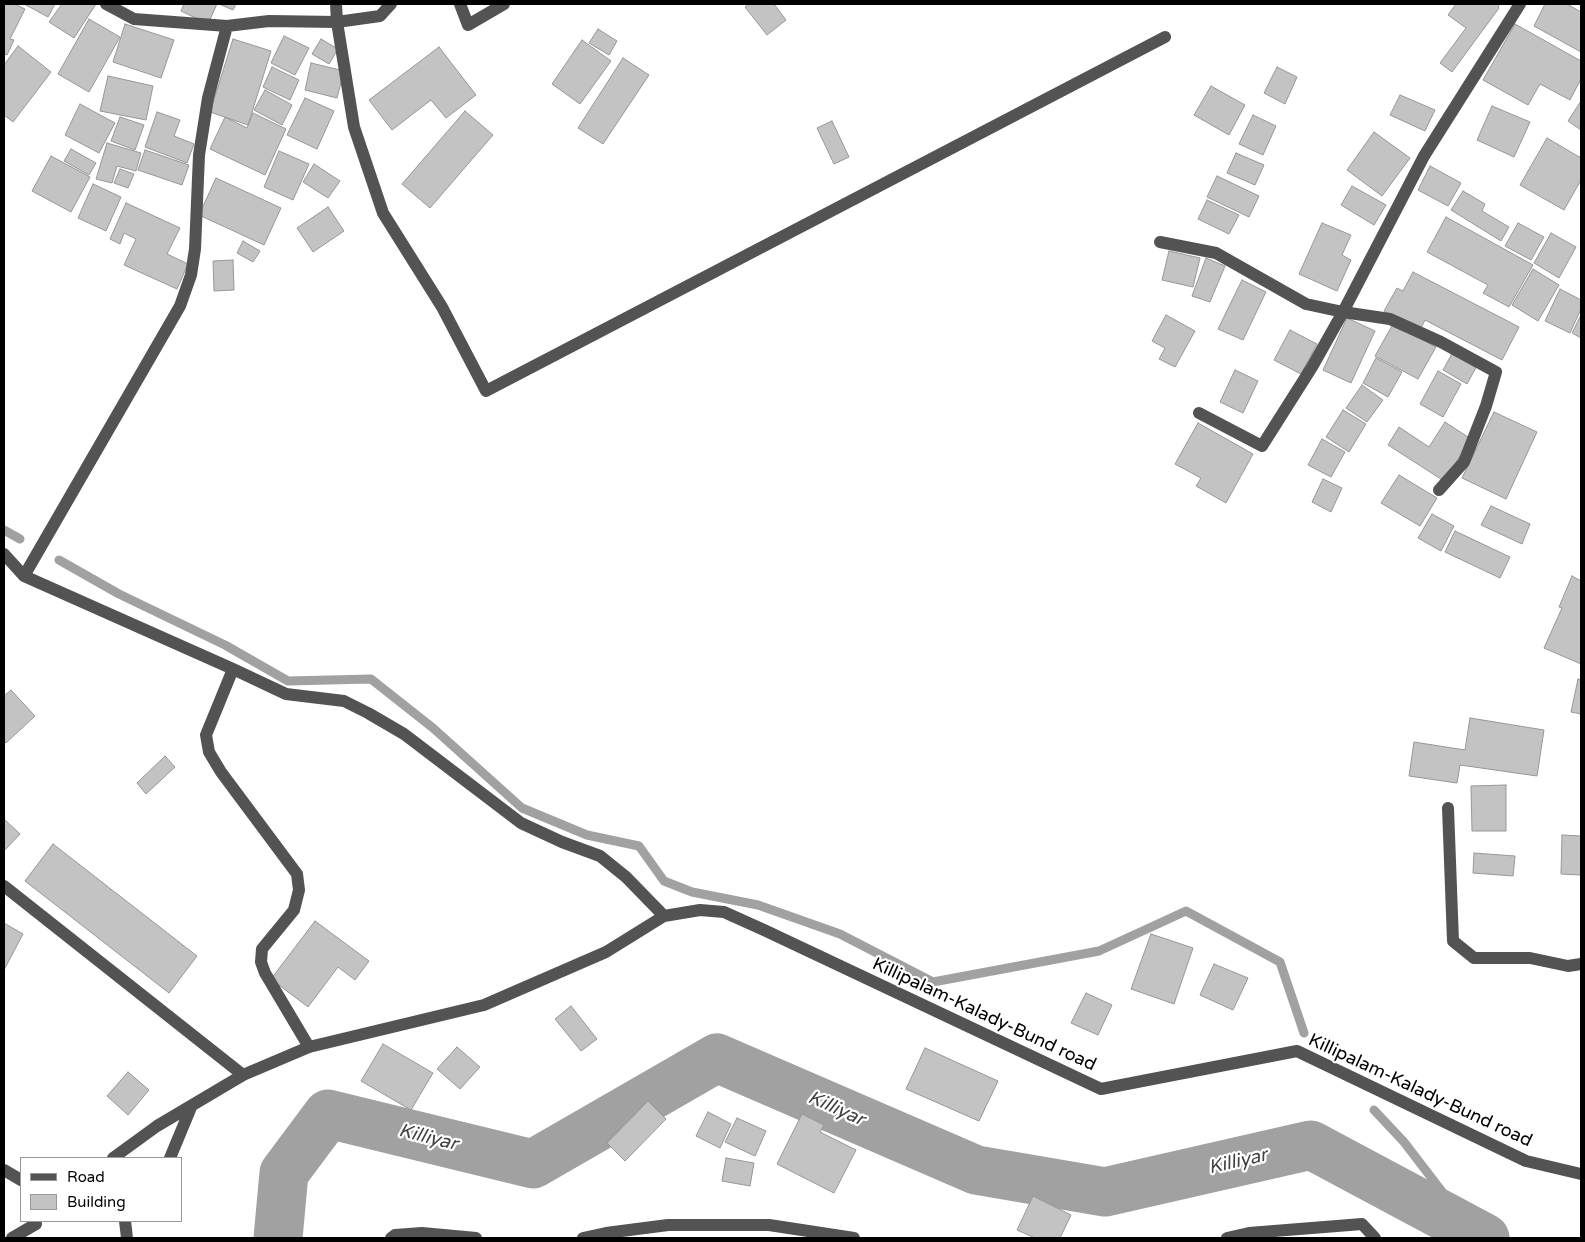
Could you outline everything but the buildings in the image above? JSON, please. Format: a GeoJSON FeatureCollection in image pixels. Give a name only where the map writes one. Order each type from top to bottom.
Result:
{"type":"FeatureCollection","features":[{"type":"Feature","properties":{"kind":"street"},"geometry":{"type":"LineString","coordinates":[[106,4],[134,19],[227,26],[269,21],[337,22],[380,16],[391,4]]}},
{"type":"Feature","properties":{"kind":"street"},"geometry":{"type":"LineString","coordinates":[[336,4],[337,22],[354,127],[383,214],[442,307],[486,391],[1165,37]]}},
{"type":"Feature","properties":{"kind":"street"},"geometry":{"type":"LineString","coordinates":[[460,4],[468,26],[504,4]]}},
{"type":"Feature","properties":{"kind":"street"},"geometry":{"type":"LineString","coordinates":[[1200,413],[1262,446],[1312,367],[1343,312],[1424,156],[1520,4]]}},
{"type":"Feature","properties":{"kind":"street"},"geometry":{"type":"LineString","coordinates":[[24,576],[180,306],[191,275],[195,249],[198,155],[208,98],[227,26]]}},
{"type":"Feature","properties":{"kind":"street"},"geometry":{"type":"LineString","coordinates":[[1160,242],[1216,253],[1306,304],[1390,319],[1441,342],[1496,372],[1486,406],[1464,462],[1439,490]]}},
{"type":"Feature","properties":{"kind":"street"},"geometry":{"type":"LineString","coordinates":[[4,554],[24,576],[286,694],[344,701],[368,713],[404,734],[521,823],[562,842],[600,856],[626,878],[664,916]]}},
{"type":"Feature","properties":{"kind":"street"},"geometry":{"type":"LineString","coordinates":[[233,669],[206,735],[209,752],[221,772],[297,874],[299,890],[294,910],[262,949],[261,962],[309,1047]]}},
{"type":"Feature","properties":{"kind":"street"},"geometry":{"type":"LineString","coordinates":[[1448,808],[1453,940],[1474,958],[1530,958],[1568,966],[1581,964]]}},
{"type":"Feature","properties":{"kind":"street"},"geometry":{"type":"LineString","coordinates":[[4,886],[243,1075]]}},
{"type":"Feature","properties":{"kind":"street","name":"Killipalam-Kalady-Bund road"},"geometry":{"type":"LineString","coordinates":[[114,1157],[157,1126],[243,1075],[309,1047],[484,1005],[606,952],[664,916],[700,910],[724,912],[1101,1089],[1297,1052],[1526,1161],[1581,1174]]}},
{"type":"Feature","properties":{"kind":"street"},"geometry":{"type":"LineString","coordinates":[[170,1157],[192,1105]]}},
{"type":"Feature","properties":{"kind":"street"},"geometry":{"type":"LineString","coordinates":[[4,1170],[20,1179]]}},
{"type":"Feature","properties":{"kind":"street"},"geometry":{"type":"LineString","coordinates":[[12,1238],[37,1222]]}},
{"type":"Feature","properties":{"kind":"street"},"geometry":{"type":"LineString","coordinates":[[34,1238],[37,1222]]}},
{"type":"Feature","properties":{"kind":"street"},"geometry":{"type":"LineString","coordinates":[[125,1222],[127,1238]]}},
{"type":"Feature","properties":{"kind":"street"},"geometry":{"type":"LineString","coordinates":[[1227,1238],[1249,1233],[1362,1224],[1375,1238]]}},
{"type":"Feature","properties":{"kind":"street"},"geometry":{"type":"LineString","coordinates":[[583,1238],[668,1225],[769,1225],[854,1238]]}},
{"type":"Feature","properties":{"kind":"street"},"geometry":{"type":"LineString","coordinates":[[391,1238],[395,1235],[422,1234],[476,1238]]}},
{"type":"Feature","properties":{"kind":"waterway"},"geometry":{"type":"LineString","coordinates":[[4,530],[20,539]]}},
{"type":"Feature","properties":{"kind":"waterway"},"geometry":{"type":"LineString","coordinates":[[59,560],[119,594],[225,645],[288,681],[371,679],[433,728],[522,808],[587,835],[639,846],[664,881],[692,892],[758,905],[840,934],[933,982],[1099,951],[1186,911],[1280,962],[1304,1033]]}},
{"type":"Feature","properties":{"kind":"waterway","name":"Killiyar"},"geometry":{"type":"LineString","coordinates":[[278,1238],[284,1173],[328,1114],[533,1164],[717,1058],[976,1170],[1105,1192],[1311,1145],[1485,1238]]}},
{"type":"Feature","properties":{"kind":"waterway"},"geometry":{"type":"LineString","coordinates":[[1374,1110],[1404,1142],[1473,1232]]}}]}
